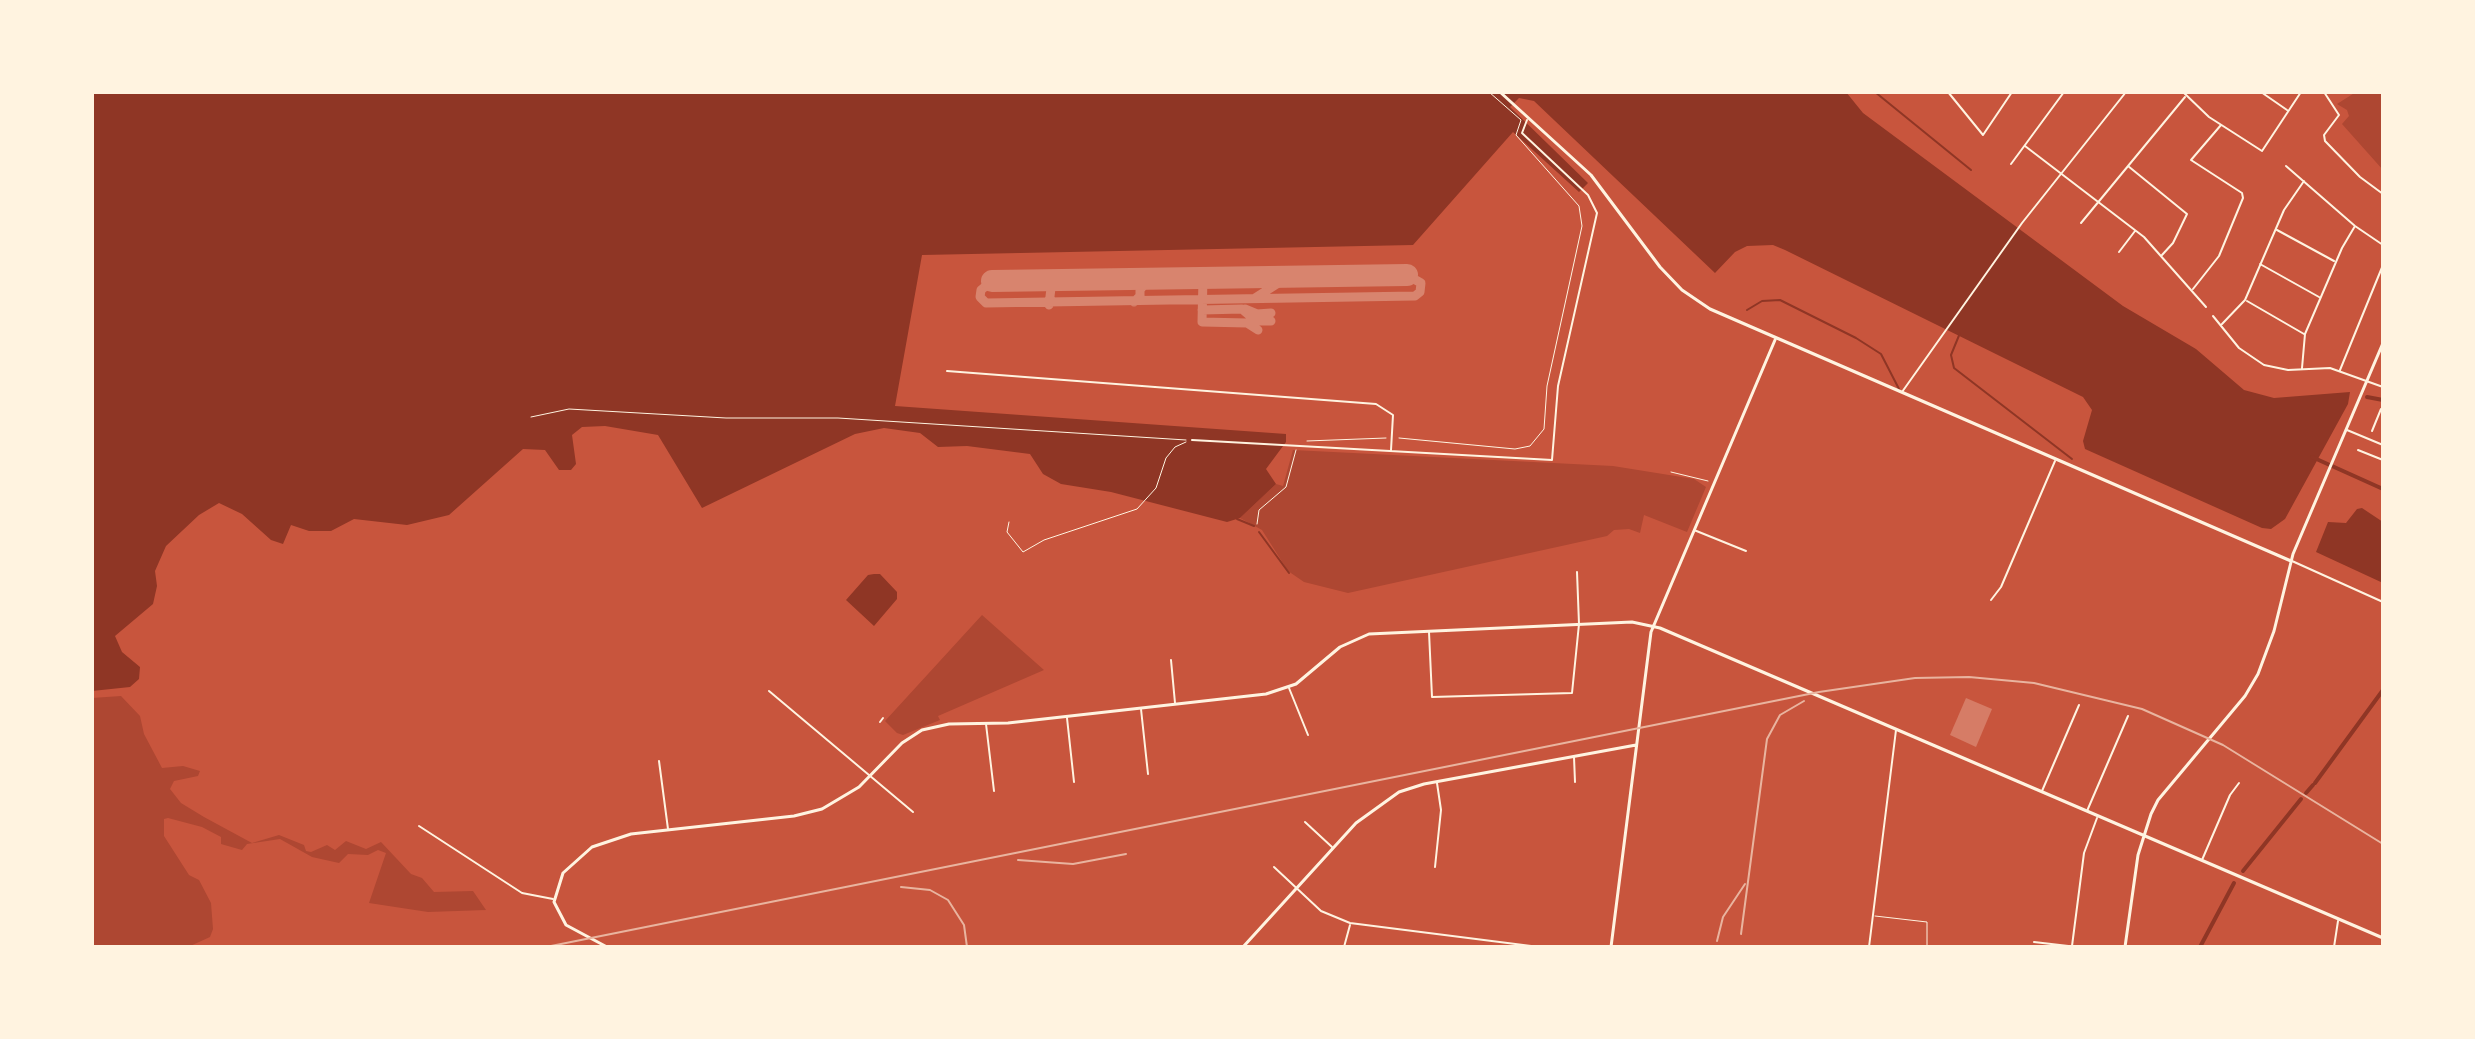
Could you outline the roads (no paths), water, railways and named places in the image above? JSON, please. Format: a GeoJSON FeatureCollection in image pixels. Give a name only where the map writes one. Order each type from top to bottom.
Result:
{"type":"FeatureCollection","features":[{"type":"Feature","properties":{"kind":"main road"},"geometry":{"type":"LineString","coordinates":[[1500,92],[1599,183],[1660,267],[1682,290],[1715,312],[2291,561]]}},
{"type":"Feature","properties":{"kind":"main road"},"geometry":{"type":"LineString","coordinates":[[1611,947],[1653,626],[1775,340]]}},
{"type":"Feature","properties":{"kind":"main road"},"geometry":{"type":"LineString","coordinates":[[2125,947],[2143,836],[2158,800],[2224,721],[2258,674],[2274,631],[2291,561],[2383,343]]}},
{"type":"Feature","properties":{"kind":"main road"},"geometry":{"type":"LineString","coordinates":[[607,947],[566,925],[554,899],[563,873],[592,847],[617,837],[809,813],[847,797],[902,743],[922,730],[949,724],[1176,704],[1289,688],[1309,676],[1340,647],[1361,636],[1429,630],[1632,622],[1653,626],[2383,938]]}},
{"type":"Feature","properties":{"kind":"main road"},"geometry":{"type":"LineString","coordinates":[[1243,947],[1356,823],[1383,801],[1410,788],[1437,782],[1636,745]]}},
{"type":"Feature","properties":{"kind":"street"},"geometry":{"type":"LineString","coordinates":[[1948,92],[1983,135],[2012,92]]}},
{"type":"Feature","properties":{"kind":"street"},"geometry":{"type":"LineString","coordinates":[[2011,164],[2064,92]]}},
{"type":"Feature","properties":{"kind":"street"},"geometry":{"type":"LineString","coordinates":[[1901,393],[2059,174],[2126,92]]}},
{"type":"Feature","properties":{"kind":"street"},"geometry":{"type":"LineString","coordinates":[[2183,92],[2221,125],[2262,151],[2301,92]]}},
{"type":"Feature","properties":{"kind":"street"},"geometry":{"type":"LineString","coordinates":[[2261,92],[2288,110]]}},
{"type":"Feature","properties":{"kind":"street"},"geometry":{"type":"LineString","coordinates":[[2324,92],[2339,115],[2324,135],[2325,141],[2360,177],[2383,194]]}},
{"type":"Feature","properties":{"kind":"street"},"geometry":{"type":"LineString","coordinates":[[2081,223],[2186,97]]}},
{"type":"Feature","properties":{"kind":"street"},"geometry":{"type":"LineString","coordinates":[[1192,440],[1552,460],[1558,386],[1597,213],[1588,195],[1522,133],[1522,125],[1529,118]]}},
{"type":"Feature","properties":{"kind":"street"},"geometry":{"type":"LineString","coordinates":[[2192,290],[2219,256],[2243,198],[2239,191],[2191,160],[2221,125]]}},
{"type":"Feature","properties":{"kind":"street"},"geometry":{"type":"LineString","coordinates":[[2025,146],[2136,230],[2162,255],[2206,307]]}},
{"type":"Feature","properties":{"kind":"street"},"geometry":{"type":"LineString","coordinates":[[2127,165],[2187,214],[2173,243],[2162,255]]}},
{"type":"Feature","properties":{"kind":"street"},"geometry":{"type":"LineString","coordinates":[[2286,166],[2355,226],[2383,245]]}},
{"type":"Feature","properties":{"kind":"street"},"geometry":{"type":"LineString","coordinates":[[2221,325],[2245,300],[2284,210],[2304,181]]}},
{"type":"Feature","properties":{"kind":"street"},"geometry":{"type":"LineString","coordinates":[[2302,369],[2305,334],[2335,262],[2355,226]]}},
{"type":"Feature","properties":{"kind":"street"},"geometry":{"type":"LineString","coordinates":[[2119,252],[2136,230]]}},
{"type":"Feature","properties":{"kind":"street"},"geometry":{"type":"LineString","coordinates":[[2275,230],[2335,262]]}},
{"type":"Feature","properties":{"kind":"street"},"geometry":{"type":"LineString","coordinates":[[2260,264],[2321,298]]}},
{"type":"Feature","properties":{"kind":"street"},"geometry":{"type":"LineString","coordinates":[[2340,370],[2383,265]]}},
{"type":"Feature","properties":{"kind":"street"},"geometry":{"type":"LineString","coordinates":[[2245,300],[2305,334]]}},
{"type":"Feature","properties":{"kind":"street"},"geometry":{"type":"LineString","coordinates":[[2213,316],[2254,360],[2281,369],[2340,370],[2383,387]]}},
{"type":"Feature","properties":{"kind":"street"},"geometry":{"type":"LineString","coordinates":[[947,371],[1369,402],[1391,411],[1391,451]]}},
{"type":"Feature","properties":{"kind":"street"},"geometry":{"type":"LineString","coordinates":[[2372,431],[2381,409]]}},
{"type":"Feature","properties":{"kind":"street"},"geometry":{"type":"LineString","coordinates":[[2377,418],[2383,421]]}},
{"type":"Feature","properties":{"kind":"street"},"geometry":{"type":"LineString","coordinates":[[2347,430],[2383,445]]}},
{"type":"Feature","properties":{"kind":"street"},"geometry":{"type":"LineString","coordinates":[[2358,450],[2383,460]]}},
{"type":"Feature","properties":{"kind":"street"},"geometry":{"type":"LineString","coordinates":[[1991,600],[2001,587],[2056,459]]}},
{"type":"Feature","properties":{"kind":"street"},"geometry":{"type":"LineString","coordinates":[[1693,530],[1746,551]]}},
{"type":"Feature","properties":{"kind":"street"},"geometry":{"type":"LineString","coordinates":[[2291,561],[2383,602]]}},
{"type":"Feature","properties":{"kind":"street"},"geometry":{"type":"LineString","coordinates":[[1429,630],[1432,697],[1572,693],[1579,624],[1577,572]]}},
{"type":"Feature","properties":{"kind":"street"},"geometry":{"type":"LineString","coordinates":[[1171,660],[1176,704]]}},
{"type":"Feature","properties":{"kind":"street"},"geometry":{"type":"LineString","coordinates":[[1289,688],[1308,735]]}},
{"type":"Feature","properties":{"kind":"street"},"geometry":{"type":"LineString","coordinates":[[769,691],[913,812]]}},
{"type":"Feature","properties":{"kind":"street"},"geometry":{"type":"LineString","coordinates":[[2041,792],[2079,705]]}},
{"type":"Feature","properties":{"kind":"street"},"geometry":{"type":"LineString","coordinates":[[1141,708],[1148,774]]}},
{"type":"Feature","properties":{"kind":"street"},"geometry":{"type":"LineString","coordinates":[[1067,716],[1074,782]]}},
{"type":"Feature","properties":{"kind":"street"},"geometry":{"type":"LineString","coordinates":[[2086,812],[2128,716]]}},
{"type":"Feature","properties":{"kind":"street"},"geometry":{"type":"LineString","coordinates":[[986,723],[994,791]]}},
{"type":"Feature","properties":{"kind":"street"},"geometry":{"type":"LineString","coordinates":[[1869,947],[1896,730]]}},
{"type":"Feature","properties":{"kind":"street"},"geometry":{"type":"LineString","coordinates":[[1574,756],[1575,782]]}},
{"type":"Feature","properties":{"kind":"street"},"geometry":{"type":"LineString","coordinates":[[659,761],[669,830]]}},
{"type":"Feature","properties":{"kind":"street"},"geometry":{"type":"LineString","coordinates":[[1435,867],[1441,810],[1437,782]]}},
{"type":"Feature","properties":{"kind":"street"},"geometry":{"type":"LineString","coordinates":[[2202,861],[2230,795],[2239,783]]}},
{"type":"Feature","properties":{"kind":"street"},"geometry":{"type":"LineString","coordinates":[[2072,946],[2084,853],[2097,817]]}},
{"type":"Feature","properties":{"kind":"street"},"geometry":{"type":"LineString","coordinates":[[1305,822],[1333,848]]}},
{"type":"Feature","properties":{"kind":"street"},"geometry":{"type":"LineString","coordinates":[[419,826],[522,893],[554,899]]}},
{"type":"Feature","properties":{"kind":"street"},"geometry":{"type":"LineString","coordinates":[[1274,867],[1321,911],[1350,923],[1539,947]]}},
{"type":"Feature","properties":{"kind":"street"},"geometry":{"type":"LineString","coordinates":[[2334,947],[2339,919]]}},
{"type":"Feature","properties":{"kind":"street"},"geometry":{"type":"LineString","coordinates":[[1344,947],[1350,923]]}},
{"type":"Feature","properties":{"kind":"street"},"geometry":{"type":"LineString","coordinates":[[1473,947],[1474,939]]}},
{"type":"Feature","properties":{"kind":"street"},"geometry":{"type":"LineString","coordinates":[[2034,942],[2077,947]]}},
{"type":"Feature","properties":{"kind":"lane"},"geometry":{"type":"LineString","coordinates":[[1872,916],[1927,922],[1927,947]]}},
{"type":"Feature","properties":{"kind":"waterway"},"geometry":{"type":"LineString","coordinates":[[1875,92],[1971,170]]}},
{"type":"Feature","properties":{"kind":"waterway"},"geometry":{"type":"LineString","coordinates":[[1747,310],[1762,301],[1780,300],[1856,338],[1881,354],[1899,389]]}},
{"type":"Feature","properties":{"kind":"waterway"},"geometry":{"type":"LineString","coordinates":[[1960,333],[1951,355],[1954,368],[2072,459]]}},
{"type":"Feature","properties":{"kind":"waterway"},"geometry":{"type":"LineString","coordinates":[[2367,397],[2383,400]]}},
{"type":"Feature","properties":{"kind":"waterway"},"geometry":{"type":"LineString","coordinates":[[2312,457],[2383,489]]}},
{"type":"Feature","properties":{"kind":"waterway"},"geometry":{"type":"LineString","coordinates":[[1237,519],[1254,526]]}},
{"type":"Feature","properties":{"kind":"waterway"},"geometry":{"type":"LineString","coordinates":[[1259,532],[1289,573]]}},
{"type":"Feature","properties":{"kind":"waterway"},"geometry":{"type":"LineString","coordinates":[[2315,783],[2383,690]]}},
{"type":"Feature","properties":{"kind":"waterway"},"geometry":{"type":"LineString","coordinates":[[2306,793],[2313,785]]}},
{"type":"Feature","properties":{"kind":"waterway"},"geometry":{"type":"LineString","coordinates":[[2243,871],[2301,799]]}},
{"type":"Feature","properties":{"kind":"waterway"},"geometry":{"type":"LineString","coordinates":[[2200,947],[2234,883]]}},
{"type":"Feature","properties":{"kind":"railway"},"geometry":{"type":"LineString","coordinates":[[546,947],[1819,692],[1915,678],[1969,677],[2034,683],[2142,709],[2223,745],[2383,844]]}},
{"type":"Feature","properties":{"kind":"railway"},"geometry":{"type":"LineString","coordinates":[[1741,934],[1767,739],[1780,715],[1804,701]]}},
{"type":"Feature","properties":{"kind":"railway"},"geometry":{"type":"LineString","coordinates":[[1018,860],[1073,864],[1126,854]]}},
{"type":"Feature","properties":{"kind":"railway"},"geometry":{"type":"LineString","coordinates":[[1717,941],[1723,917],[1745,884]]}},
{"type":"Feature","properties":{"kind":"railway"},"geometry":{"type":"LineString","coordinates":[[901,887],[930,890],[948,900],[964,925],[967,947]]}}]}
